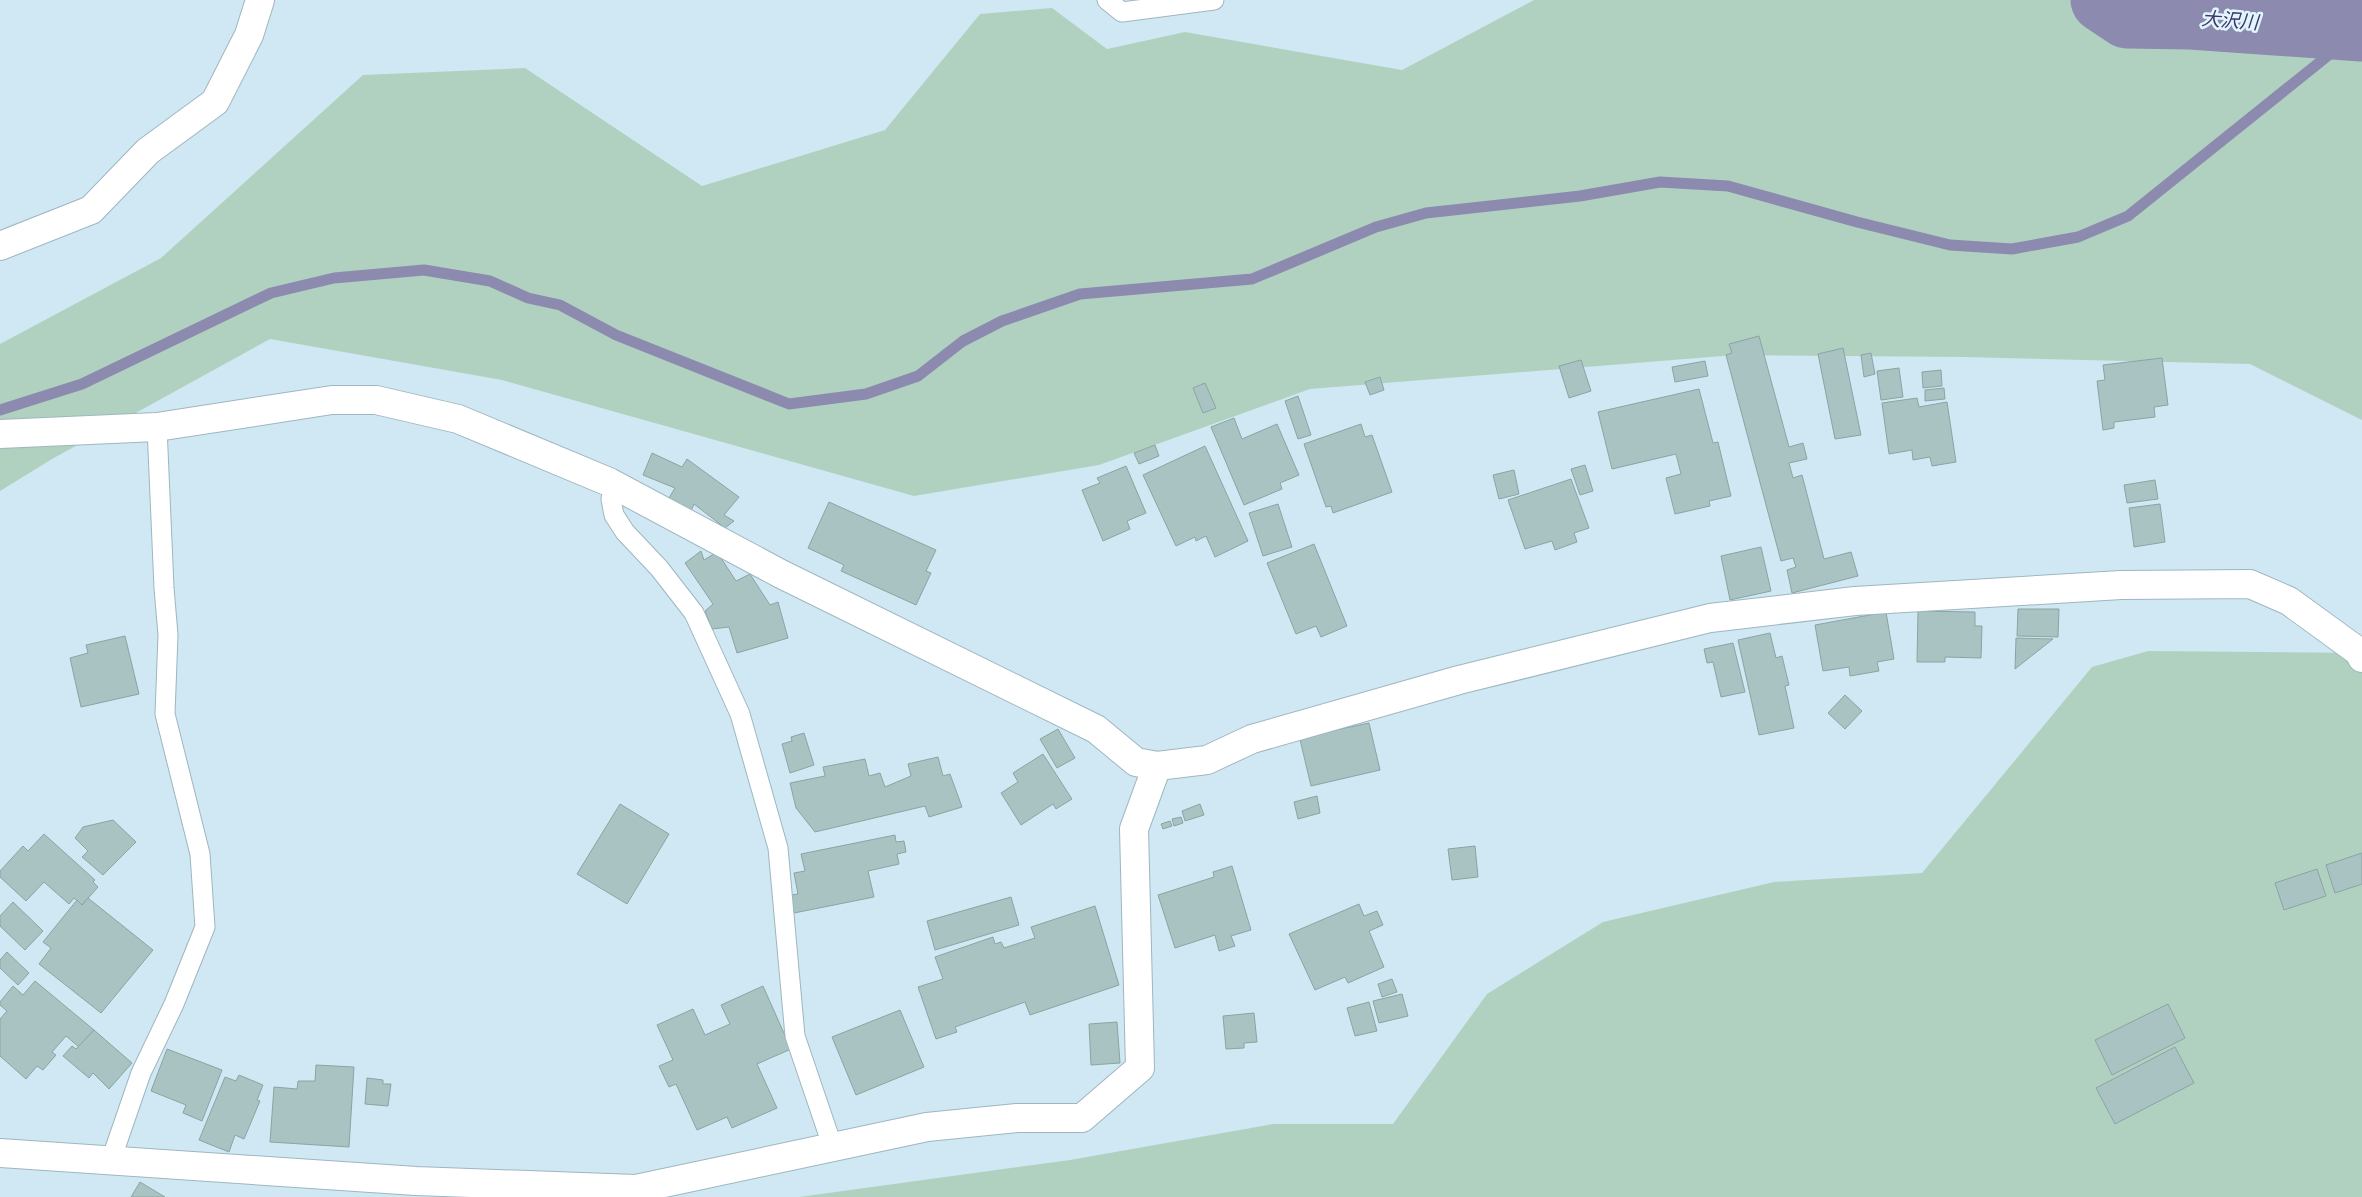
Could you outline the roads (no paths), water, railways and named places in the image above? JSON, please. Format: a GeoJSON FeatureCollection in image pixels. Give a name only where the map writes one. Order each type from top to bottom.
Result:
{"type":"FeatureCollection","features":[{"type":"Feature","properties":{"kind":"street"},"geometry":{"type":"LineString","coordinates":[[0,246],[91,210],[148,151],[215,102],[250,35],[260,0]]}},
{"type":"Feature","properties":{"kind":"street"},"geometry":{"type":"LineString","coordinates":[[0,434],[157,427],[332,400],[376,400],[458,419],[614,484],[781,574],[1096,729],[1136,762],[1157,766],[1207,760],[1252,739],[1459,680],[1710,618],[1855,601],[2121,585],[2250,584],[2290,600],[2359,652],[2362,658]]}},
{"type":"Feature","properties":{"kind":"street"},"geometry":{"type":"LineString","coordinates":[[0,1153],[416,1181],[636,1189],[927,1127],[1017,1118],[1082,1118],[1140,1068],[1134,829],[1157,766]]}},
{"type":"Feature","properties":{"kind":"lane"},"geometry":{"type":"LineString","coordinates":[[1107,0],[1122,12],[1214,0]]}},
{"type":"Feature","properties":{"kind":"lane"},"geometry":{"type":"LineString","coordinates":[[110,1160],[141,1073],[174,1004],[205,927],[200,854],[165,714],[168,635],[164,588],[157,427]]}},
{"type":"Feature","properties":{"kind":"lane"},"geometry":{"type":"LineString","coordinates":[[614,484],[611,499],[614,515],[625,532],[659,568],[694,613],[740,714],[778,848],[795,1036],[833,1148]]}},
{"type":"Feature","properties":{"kind":"waterway","name":"大沢川"},"geometry":{"type":"LineString","coordinates":[[2103,0],[2127,16],[2191,17],[2362,29]]}},
{"type":"Feature","properties":{"kind":"waterway"},"geometry":{"type":"LineString","coordinates":[[0,410],[82,384],[271,293],[334,278],[424,270],[490,281],[528,298],[560,305],[616,335],[789,404],[866,394],[918,376],[963,341],[1002,321],[1080,294],[1252,279],[1376,227],[1426,213],[1580,196],[1660,182],[1728,186],[1857,222],[1950,245],[2012,249],[2078,237],[2128,216],[2361,29]]}}]}
